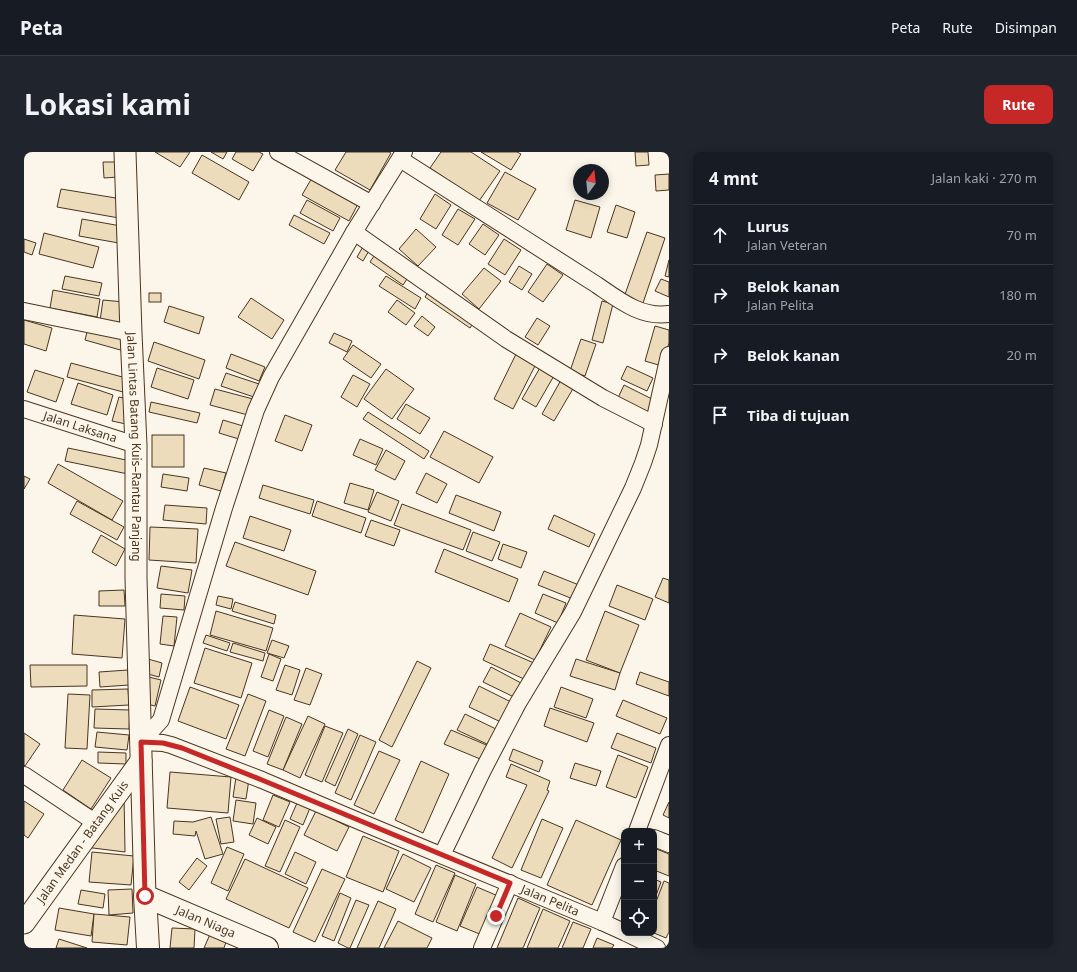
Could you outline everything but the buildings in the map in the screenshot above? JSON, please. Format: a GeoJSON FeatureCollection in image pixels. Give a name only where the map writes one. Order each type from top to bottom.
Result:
{"type":"FeatureCollection","features":[{"type":"Feature","properties":{"kind":"highway"},"geometry":{"type":"LineString","coordinates":[[145,896],[148,948]]}},
{"type":"Feature","properties":{"kind":"highway","name":"Jalan Niaga"},"geometry":{"type":"LineString","coordinates":[[145,896],[267,948]]}},
{"type":"Feature","properties":{"kind":"main road","name":"Jalan Lintas Batang Kuis–Rantau Panjang"},"geometry":{"type":"LineString","coordinates":[[125,152],[136,446],[136,578],[145,896]]}},
{"type":"Feature","properties":{"kind":"main road","name":"Jalan Medan - Batang Kuis"},"geometry":{"type":"LineString","coordinates":[[24,923],[96,823],[141,751]]}},
{"type":"Feature","properties":{"kind":"street"},"geometry":{"type":"LineString","coordinates":[[278,152],[372,204]]}},
{"type":"Feature","properties":{"kind":"street"},"geometry":{"type":"LineString","coordinates":[[141,751],[161,720],[222,515],[256,410],[271,377],[354,232],[402,155],[625,304],[635,309],[656,314],[669,314]]}},
{"type":"Feature","properties":{"kind":"street"},"geometry":{"type":"LineString","coordinates":[[354,232],[506,339],[603,398],[654,424]]}},
{"type":"Feature","properties":{"kind":"street"},"geometry":{"type":"LineString","coordinates":[[24,311],[131,334]]}},
{"type":"Feature","properties":{"kind":"street"},"geometry":{"type":"LineString","coordinates":[[442,855],[483,770],[518,703],[573,612],[633,488],[644,463],[669,355]]}},
{"type":"Feature","properties":{"kind":"street","name":"Jalan Laksana"},"geometry":{"type":"LineString","coordinates":[[24,409],[136,446]]}},
{"type":"Feature","properties":{"kind":"street","name":"Jalan Pelita"},"geometry":{"type":"LineString","coordinates":[[141,751],[163,743],[182,748],[510,883],[621,931]]}},
{"type":"Feature","properties":{"kind":"street"},"geometry":{"type":"LineString","coordinates":[[638,828],[669,744]]}},
{"type":"Feature","properties":{"kind":"street"},"geometry":{"type":"LineString","coordinates":[[24,775],[96,823]]}},
{"type":"Feature","properties":{"kind":"street"},"geometry":{"type":"LineString","coordinates":[[657,839],[669,844]]}},
{"type":"Feature","properties":{"kind":"street"},"geometry":{"type":"LineString","coordinates":[[602,922],[621,874]]}},
{"type":"Feature","properties":{"kind":"street"},"geometry":{"type":"LineString","coordinates":[[482,948],[510,883]]}},
{"type":"Feature","properties":{"kind":"street","name":"Jalan Pelita"},"geometry":{"type":"LineString","coordinates":[[631,936],[657,948]]}},
{"type":"Feature","properties":{"kind":"route"},"geometry":{"type":"LineString","coordinates":[[145,896],[141,742],[163,743],[182,748],[510,883],[496,916]]}}]}
